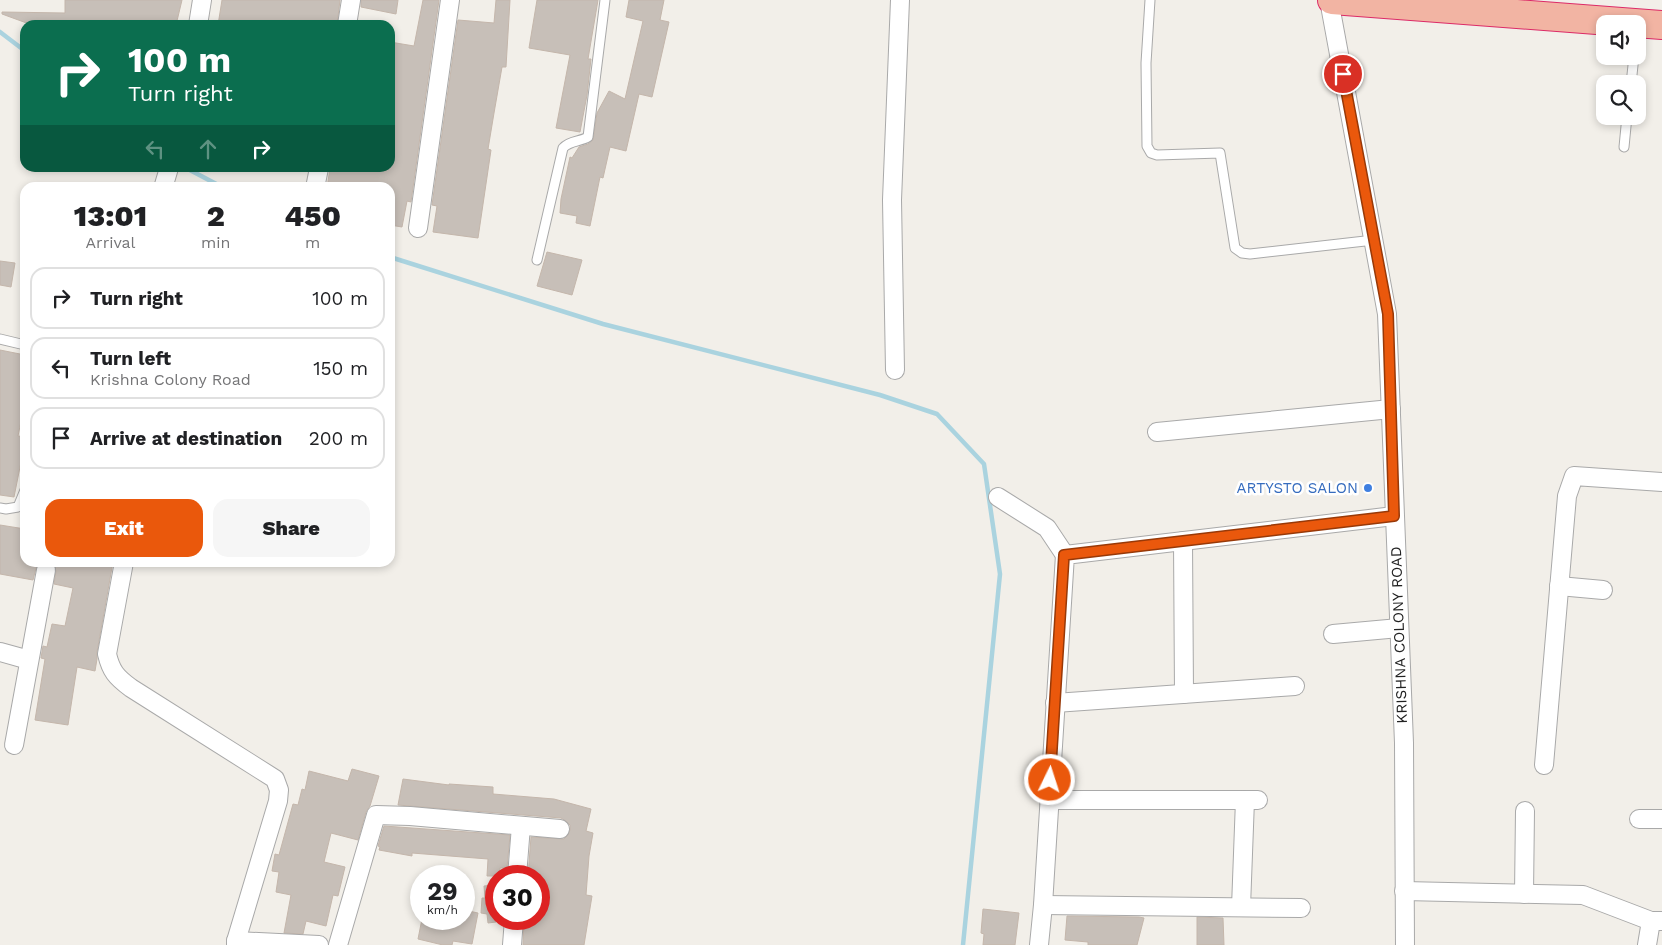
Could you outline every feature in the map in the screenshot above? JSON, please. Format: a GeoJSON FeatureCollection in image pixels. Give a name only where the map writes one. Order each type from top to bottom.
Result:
{"type":"FeatureCollection","features":[{"type":"Feature","properties":{"kind":"highway"},"geometry":{"type":"LineString","coordinates":[[1331,0],[1596,22]]}},
{"type":"Feature","properties":{"kind":"street"},"geometry":{"type":"LineString","coordinates":[[199,20],[202,0]]}},
{"type":"Feature","properties":{"kind":"street"},"geometry":{"type":"LineString","coordinates":[[348,20],[351,0]]}},
{"type":"Feature","properties":{"kind":"street"},"geometry":{"type":"LineString","coordinates":[[418,228],[450,0]]}},
{"type":"Feature","properties":{"kind":"street"},"geometry":{"type":"LineString","coordinates":[[895,370],[892,200],[900,0]]}},
{"type":"Feature","properties":{"kind":"street","name":"KRISHNA COLONY ROAD"},"geometry":{"type":"LineString","coordinates":[[1331,0],[1388,314],[1394,516],[1404,743],[1405,945]]}},
{"type":"Feature","properties":{"kind":"street"},"geometry":{"type":"LineString","coordinates":[[1157,432],[1391,409]]}},
{"type":"Feature","properties":{"kind":"street"},"geometry":{"type":"LineString","coordinates":[[1544,765],[1567,496],[1574,476],[1662,482]]}},
{"type":"Feature","properties":{"kind":"street"},"geometry":{"type":"LineString","coordinates":[[998,498],[1047,528],[1064,555],[1044,905],[1039,945]]}},
{"type":"Feature","properties":{"kind":"street"},"geometry":{"type":"LineString","coordinates":[[1064,555],[1394,516]]}},
{"type":"Feature","properties":{"kind":"street"},"geometry":{"type":"LineString","coordinates":[[1183,541],[1184,694]]}},
{"type":"Feature","properties":{"kind":"street"},"geometry":{"type":"LineString","coordinates":[[123,567],[107,654],[110,666],[119,679],[130,688],[275,779],[279,790],[278,801],[236,943],[318,945]]}},
{"type":"Feature","properties":{"kind":"street"},"geometry":{"type":"LineString","coordinates":[[14,745],[46,570]]}},
{"type":"Feature","properties":{"kind":"street"},"geometry":{"type":"LineString","coordinates":[[1559,586],[1604,590]]}},
{"type":"Feature","properties":{"kind":"street"},"geometry":{"type":"LineString","coordinates":[[1333,634],[1399,628]]}},
{"type":"Feature","properties":{"kind":"street"},"geometry":{"type":"LineString","coordinates":[[0,652],[29,660]]}},
{"type":"Feature","properties":{"kind":"street"},"geometry":{"type":"LineString","coordinates":[[1055,703],[1295,686]]}},
{"type":"Feature","properties":{"kind":"street"},"geometry":{"type":"LineString","coordinates":[[1049,800],[1252,800],[1241,907]]}},
{"type":"Feature","properties":{"kind":"street"},"geometry":{"type":"LineString","coordinates":[[1524,894],[1525,811]]}},
{"type":"Feature","properties":{"kind":"street"},"geometry":{"type":"LineString","coordinates":[[338,945],[376,815],[410,816],[560,829]]}},
{"type":"Feature","properties":{"kind":"street"},"geometry":{"type":"LineString","coordinates":[[1640,819],[1662,819]]}},
{"type":"Feature","properties":{"kind":"street"},"geometry":{"type":"LineString","coordinates":[[518,865],[521,826]]}},
{"type":"Feature","properties":{"kind":"street"},"geometry":{"type":"LineString","coordinates":[[1404,891],[1583,895],[1656,921],[1647,945]]}},
{"type":"Feature","properties":{"kind":"street"},"geometry":{"type":"LineString","coordinates":[[1044,905],[1301,908]]}},
{"type":"Feature","properties":{"kind":"street"},"geometry":{"type":"LineString","coordinates":[[512,945],[513,930]]}},
{"type":"Feature","properties":{"kind":"lane"},"geometry":{"type":"LineString","coordinates":[[537,260],[563,148],[568,143],[588,137],[605,0]]}},
{"type":"Feature","properties":{"kind":"lane"},"geometry":{"type":"LineString","coordinates":[[1150,0],[1146,63],[1147,146],[1151,153],[1157,155],[1220,153],[1235,248],[1242,253],[1250,254],[1374,240]]}},
{"type":"Feature","properties":{"kind":"lane"},"geometry":{"type":"LineString","coordinates":[[1624,147],[1626,125]]}},
{"type":"Feature","properties":{"kind":"lane"},"geometry":{"type":"LineString","coordinates":[[0,339],[20,344]]}},
{"type":"Feature","properties":{"kind":"lane"},"geometry":{"type":"LineString","coordinates":[[0,508],[18,507],[20,502]]}},
{"type":"Feature","properties":{"kind":"building"},"geometry":{"type":"Polygon","coordinates":[[[65,0],[182,0],[177,20],[20,21],[2,14],[2,12],[65,13],[65,0]]]}},
{"type":"Feature","properties":{"kind":"building"},"geometry":{"type":"Polygon","coordinates":[[[222,0],[340,0],[338,20],[219,20],[222,0]]]}},
{"type":"Feature","properties":{"kind":"building"},"geometry":{"type":"Polygon","coordinates":[[[361,0],[398,0],[396,14],[361,7],[361,0]]]}},
{"type":"Feature","properties":{"kind":"building"},"geometry":{"type":"Polygon","coordinates":[[[423,0],[439,0],[411,202],[407,201],[402,227],[395,226],[395,182],[328,182],[329,172],[395,172],[395,43],[414,46],[423,0]]]}},
{"type":"Feature","properties":{"kind":"building"},"geometry":{"type":"Polygon","coordinates":[[[496,0],[510,0],[506,67],[502,67],[488,149],[491,150],[478,238],[433,232],[437,206],[432,205],[458,20],[494,23],[496,0]]]}},
{"type":"Feature","properties":{"kind":"building"},"geometry":{"type":"Polygon","coordinates":[[[537,0],[598,0],[588,59],[591,59],[587,95],[580,132],[556,128],[570,55],[529,48],[537,0]]]}},
{"type":"Feature","properties":{"kind":"building"},"geometry":{"type":"Polygon","coordinates":[[[629,0],[664,0],[660,20],[669,22],[652,97],[639,94],[626,151],[610,147],[603,178],[600,177],[590,226],[576,223],[577,216],[560,213],[561,199],[570,157],[572,158],[579,147],[593,140],[597,113],[609,91],[625,99],[643,21],[626,17],[629,0]]]}},
{"type":"Feature","properties":{"kind":"building"},"geometry":{"type":"Polygon","coordinates":[[[547,252],[582,260],[572,295],[537,286],[547,252]]]}},
{"type":"Feature","properties":{"kind":"building"},"geometry":{"type":"Polygon","coordinates":[[[0,261],[15,263],[11,287],[0,285],[0,261]]]}},
{"type":"Feature","properties":{"kind":"building"},"geometry":{"type":"Polygon","coordinates":[[[0,350],[20,354],[20,426],[18,436],[20,436],[20,467],[14,497],[0,495],[0,350]]]}},
{"type":"Feature","properties":{"kind":"building"},"geometry":{"type":"Polygon","coordinates":[[[0,525],[20,528],[20,567],[36,567],[33,580],[0,574],[0,525]]]}},
{"type":"Feature","properties":{"kind":"building"},"geometry":{"type":"Polygon","coordinates":[[[55,567],[112,567],[95,671],[77,667],[68,725],[35,720],[45,659],[41,658],[43,646],[47,647],[52,624],[65,626],[73,588],[54,584],[55,567]]]}},
{"type":"Feature","properties":{"kind":"building"},"geometry":{"type":"Polygon","coordinates":[[[352,769],[379,776],[358,840],[331,833],[324,862],[345,867],[338,896],[333,895],[326,926],[306,921],[303,934],[284,933],[291,895],[276,892],[279,872],[272,871],[275,854],[279,855],[293,804],[298,805],[302,789],[305,790],[309,771],[348,781],[352,769]]]}},
{"type":"Feature","properties":{"kind":"building"},"geometry":{"type":"Polygon","coordinates":[[[403,779],[449,785],[493,787],[493,794],[554,799],[591,809],[586,831],[593,833],[586,895],[592,896],[584,945],[523,945],[524,930],[550,930],[550,865],[529,865],[531,837],[564,839],[570,830],[570,825],[566,821],[561,818],[398,805],[403,779]]]}},
{"type":"Feature","properties":{"kind":"building"},"geometry":{"type":"Polygon","coordinates":[[[384,826],[510,835],[507,865],[488,865],[488,859],[412,853],[412,856],[379,850],[380,847],[378,846],[384,826]]]}},
{"type":"Feature","properties":{"kind":"building"},"geometry":{"type":"Polygon","coordinates":[[[482,898],[485,898],[485,914],[481,913],[482,898]]]}},
{"type":"Feature","properties":{"kind":"building"},"geometry":{"type":"Polygon","coordinates":[[[983,909],[1019,913],[1015,945],[983,945],[984,934],[981,933],[983,909]]]}},
{"type":"Feature","properties":{"kind":"building"},"geometry":{"type":"Polygon","coordinates":[[[475,912],[478,913],[475,928],[475,912]]]}},
{"type":"Feature","properties":{"kind":"building"},"geometry":{"type":"Polygon","coordinates":[[[1067,916],[1144,918],[1137,945],[1088,945],[1088,942],[1065,940],[1067,916]]]}},
{"type":"Feature","properties":{"kind":"building"},"geometry":{"type":"Polygon","coordinates":[[[1197,917],[1223,918],[1224,945],[1197,945],[1197,917]]]}},
{"type":"Feature","properties":{"kind":"building"},"geometry":{"type":"Polygon","coordinates":[[[420,930],[475,930],[472,944],[453,941],[452,945],[443,945],[418,939],[420,930]]]}},
{"type":"Feature","properties":{"kind":"waterway"},"geometry":{"type":"LineString","coordinates":[[0,32],[20,47]]}},
{"type":"Feature","properties":{"kind":"waterway"},"geometry":{"type":"LineString","coordinates":[[194,172],[213,182]]}},
{"type":"Feature","properties":{"kind":"waterway"},"geometry":{"type":"LineString","coordinates":[[395,259],[603,324],[880,395],[937,414],[984,464],[1000,574],[963,945]]}},
{"type":"Feature","properties":{"kind":"place","name":"ARTYSTO SALON"},"geometry":{"type":"Point","coordinates":[1368,488]}},
{"type":"Feature","properties":{"kind":"route"},"geometry":{"type":"LineString","coordinates":[[1050,780],[1064,555],[1394,516],[1388,314],[1343,74]]}}]}
